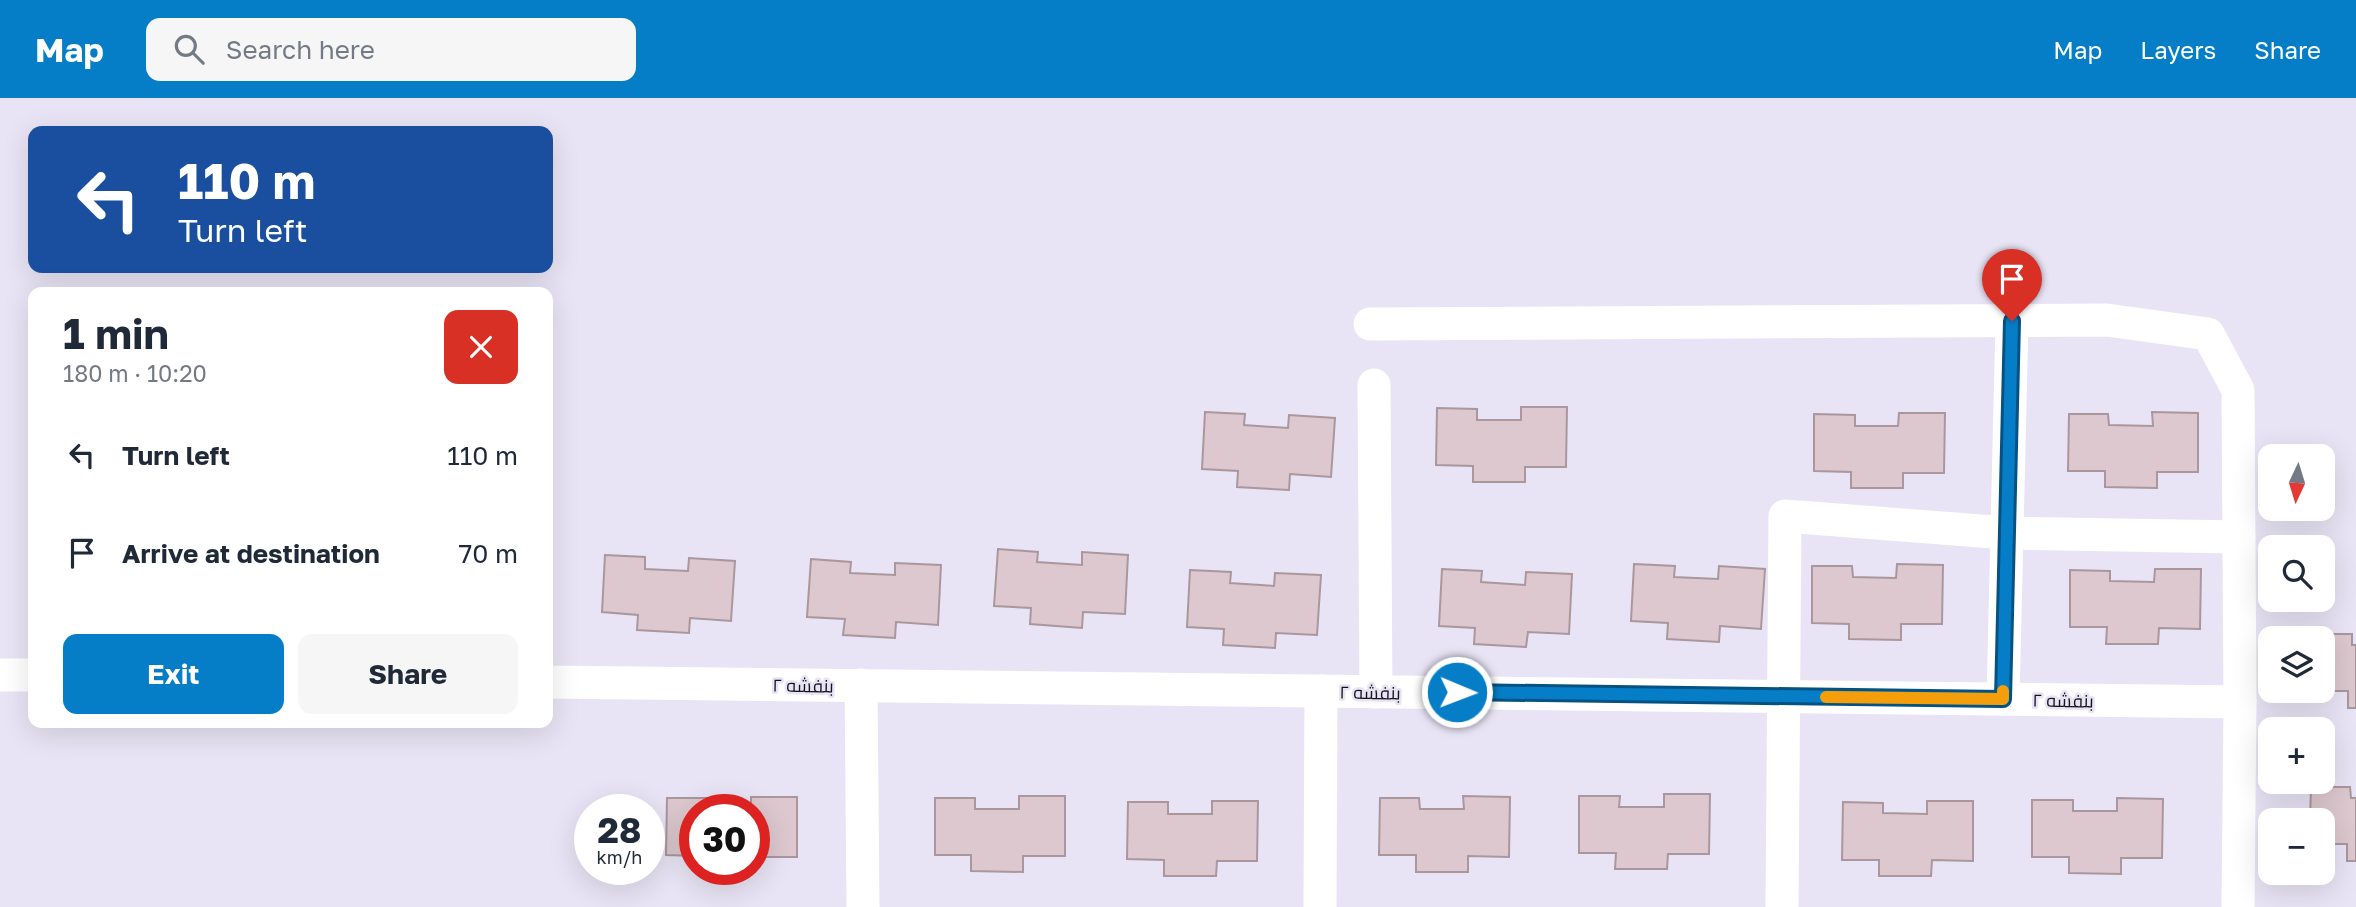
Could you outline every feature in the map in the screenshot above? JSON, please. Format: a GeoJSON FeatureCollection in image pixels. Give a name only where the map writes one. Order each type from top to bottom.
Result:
{"type":"FeatureCollection","features":[{"type":"Feature","properties":{"kind":"street"},"geometry":{"type":"LineString","coordinates":[[1370,324],[2107,320],[2208,334],[2238,390],[2238,907]]}},
{"type":"Feature","properties":{"kind":"street"},"geometry":{"type":"LineString","coordinates":[[2003,699],[2012,321]]}},
{"type":"Feature","properties":{"kind":"street"},"geometry":{"type":"LineString","coordinates":[[1374,385],[1376,692]]}},
{"type":"Feature","properties":{"kind":"street"},"geometry":{"type":"LineString","coordinates":[[1782,907],[1785,516],[2007,533],[2239,537]]}},
{"type":"Feature","properties":{"kind":"street"},"geometry":{"type":"LineString","coordinates":[[0,675],[28,676]]}},
{"type":"Feature","properties":{"kind":"street","name":"بنفشه ۲"},"geometry":{"type":"LineString","coordinates":[[553,682],[2240,702]]}},
{"type":"Feature","properties":{"kind":"street"},"geometry":{"type":"LineString","coordinates":[[861,685],[863,907]]}},
{"type":"Feature","properties":{"kind":"street"},"geometry":{"type":"LineString","coordinates":[[1320,907],[1321,691]]}},
{"type":"Feature","properties":{"kind":"building"},"geometry":{"type":"Polygon","coordinates":[[[1521,407],[1567,407],[1566,467],[1525,467],[1525,482],[1473,482],[1473,466],[1436,465],[1437,408],[1477,409],[1477,420],[1521,420],[1521,407]]]}},
{"type":"Feature","properties":{"kind":"building"},"geometry":{"type":"Polygon","coordinates":[[[1205,412],[1245,414],[1244,425],[1288,428],[1289,415],[1335,418],[1331,477],[1290,474],[1289,490],[1237,487],[1238,471],[1202,469],[1205,412]]]}},
{"type":"Feature","properties":{"kind":"building"},"geometry":{"type":"Polygon","coordinates":[[[2152,412],[2198,413],[2198,472],[2157,472],[2157,488],[2105,487],[2105,471],[2068,471],[2069,414],[2108,414],[2109,425],[2153,426],[2152,412]]]}},
{"type":"Feature","properties":{"kind":"building"},"geometry":{"type":"Polygon","coordinates":[[[1899,413],[1945,413],[1944,473],[1903,473],[1903,488],[1851,488],[1851,472],[1814,471],[1814,414],[1855,415],[1855,426],[1898,426],[1899,413]]]}},
{"type":"Feature","properties":{"kind":"building"},"geometry":{"type":"Polygon","coordinates":[[[998,549],[1038,552],[1037,562],[1082,565],[1082,552],[1128,555],[1125,614],[1083,612],[1082,628],[1030,624],[1031,608],[994,606],[998,549]]]}},
{"type":"Feature","properties":{"kind":"building"},"geometry":{"type":"Polygon","coordinates":[[[605,555],[645,557],[645,569],[688,571],[689,558],[735,561],[731,621],[690,618],[689,633],[637,630],[638,615],[602,612],[605,555]]]}},
{"type":"Feature","properties":{"kind":"building"},"geometry":{"type":"Polygon","coordinates":[[[811,559],[851,562],[850,573],[895,575],[895,563],[941,565],[938,625],[896,622],[895,638],[843,635],[845,619],[807,617],[811,559]]]}},
{"type":"Feature","properties":{"kind":"building"},"geometry":{"type":"Polygon","coordinates":[[[1634,564],[1675,566],[1674,577],[1718,579],[1719,566],[1765,569],[1761,629],[1720,626],[1719,642],[1667,639],[1668,623],[1631,621],[1634,564]]]}},
{"type":"Feature","properties":{"kind":"building"},"geometry":{"type":"Polygon","coordinates":[[[1897,564],[1943,565],[1942,624],[1901,624],[1901,640],[1849,639],[1849,624],[1812,623],[1812,566],[1852,566],[1853,577],[1896,578],[1897,564]]]}},
{"type":"Feature","properties":{"kind":"building"},"geometry":{"type":"Polygon","coordinates":[[[1442,569],[1482,571],[1481,582],[1525,585],[1526,572],[1572,574],[1569,634],[1528,632],[1526,647],[1474,644],[1475,628],[1439,626],[1442,569]]]}},
{"type":"Feature","properties":{"kind":"building"},"geometry":{"type":"Polygon","coordinates":[[[2155,569],[2201,569],[2200,629],[2159,628],[2158,644],[2106,644],[2107,627],[2070,627],[2070,570],[2110,571],[2110,581],[2154,582],[2155,569]]]}},
{"type":"Feature","properties":{"kind":"building"},"geometry":{"type":"Polygon","coordinates":[[[1190,570],[1231,572],[1230,583],[1274,586],[1275,573],[1321,575],[1317,635],[1276,633],[1275,648],[1223,645],[1224,629],[1187,627],[1190,570]]]}},
{"type":"Feature","properties":{"kind":"building"},"geometry":{"type":"Polygon","coordinates":[[[2335,634],[2352,634],[2352,645],[2356,645],[2356,708],[2348,708],[2348,691],[2335,691],[2335,634]]]}},
{"type":"Feature","properties":{"kind":"building"},"geometry":{"type":"Polygon","coordinates":[[[2335,787],[2350,787],[2351,798],[2356,798],[2356,861],[2347,861],[2347,844],[2335,844],[2335,808],[2310,808],[2311,794],[2335,794],[2335,787]]]}},
{"type":"Feature","properties":{"kind":"building"},"geometry":{"type":"Polygon","coordinates":[[[1664,794],[1710,794],[1709,854],[1668,854],[1667,869],[1615,869],[1616,853],[1579,853],[1579,796],[1620,796],[1619,807],[1664,807],[1664,794]]]}},
{"type":"Feature","properties":{"kind":"building"},"geometry":{"type":"Polygon","coordinates":[[[1019,796],[1065,796],[1065,856],[1023,856],[1023,872],[971,871],[971,855],[935,855],[935,798],[975,798],[975,809],[1019,809],[1019,796]]]}},
{"type":"Feature","properties":{"kind":"building"},"geometry":{"type":"Polygon","coordinates":[[[1463,796],[1510,797],[1509,857],[1468,856],[1468,872],[1416,872],[1416,855],[1379,855],[1380,798],[1419,798],[1420,809],[1464,809],[1463,796]]]}},
{"type":"Feature","properties":{"kind":"building"},"geometry":{"type":"Polygon","coordinates":[[[770,797],[797,797],[797,857],[770,857],[770,797]]]}},
{"type":"Feature","properties":{"kind":"building"},"geometry":{"type":"Polygon","coordinates":[[[667,798],[679,798],[679,855],[666,855],[667,798]]]}},
{"type":"Feature","properties":{"kind":"building"},"geometry":{"type":"Polygon","coordinates":[[[2117,798],[2163,799],[2162,858],[2121,858],[2121,874],[2069,873],[2069,857],[2032,857],[2032,800],[2073,800],[2073,811],[2117,811],[2117,798]]]}},
{"type":"Feature","properties":{"kind":"building"},"geometry":{"type":"Polygon","coordinates":[[[1212,801],[1258,801],[1257,861],[1217,861],[1216,876],[1164,876],[1164,860],[1127,859],[1128,802],[1168,802],[1168,814],[1212,814],[1212,801]]]}},
{"type":"Feature","properties":{"kind":"building"},"geometry":{"type":"Polygon","coordinates":[[[1927,801],[1973,801],[1973,861],[1932,860],[1931,876],[1879,876],[1879,860],[1842,860],[1843,802],[1883,803],[1883,813],[1927,814],[1927,801]]]}},
{"type":"Feature","properties":{"kind":"slow traffic"},"geometry":{"type":"LineString","coordinates":[[1826,697],[2003,699],[2003,691]]}},
{"type":"Feature","properties":{"kind":"route"},"geometry":{"type":"LineString","coordinates":[[1457,692],[2003,699],[2012,321]]}}]}
